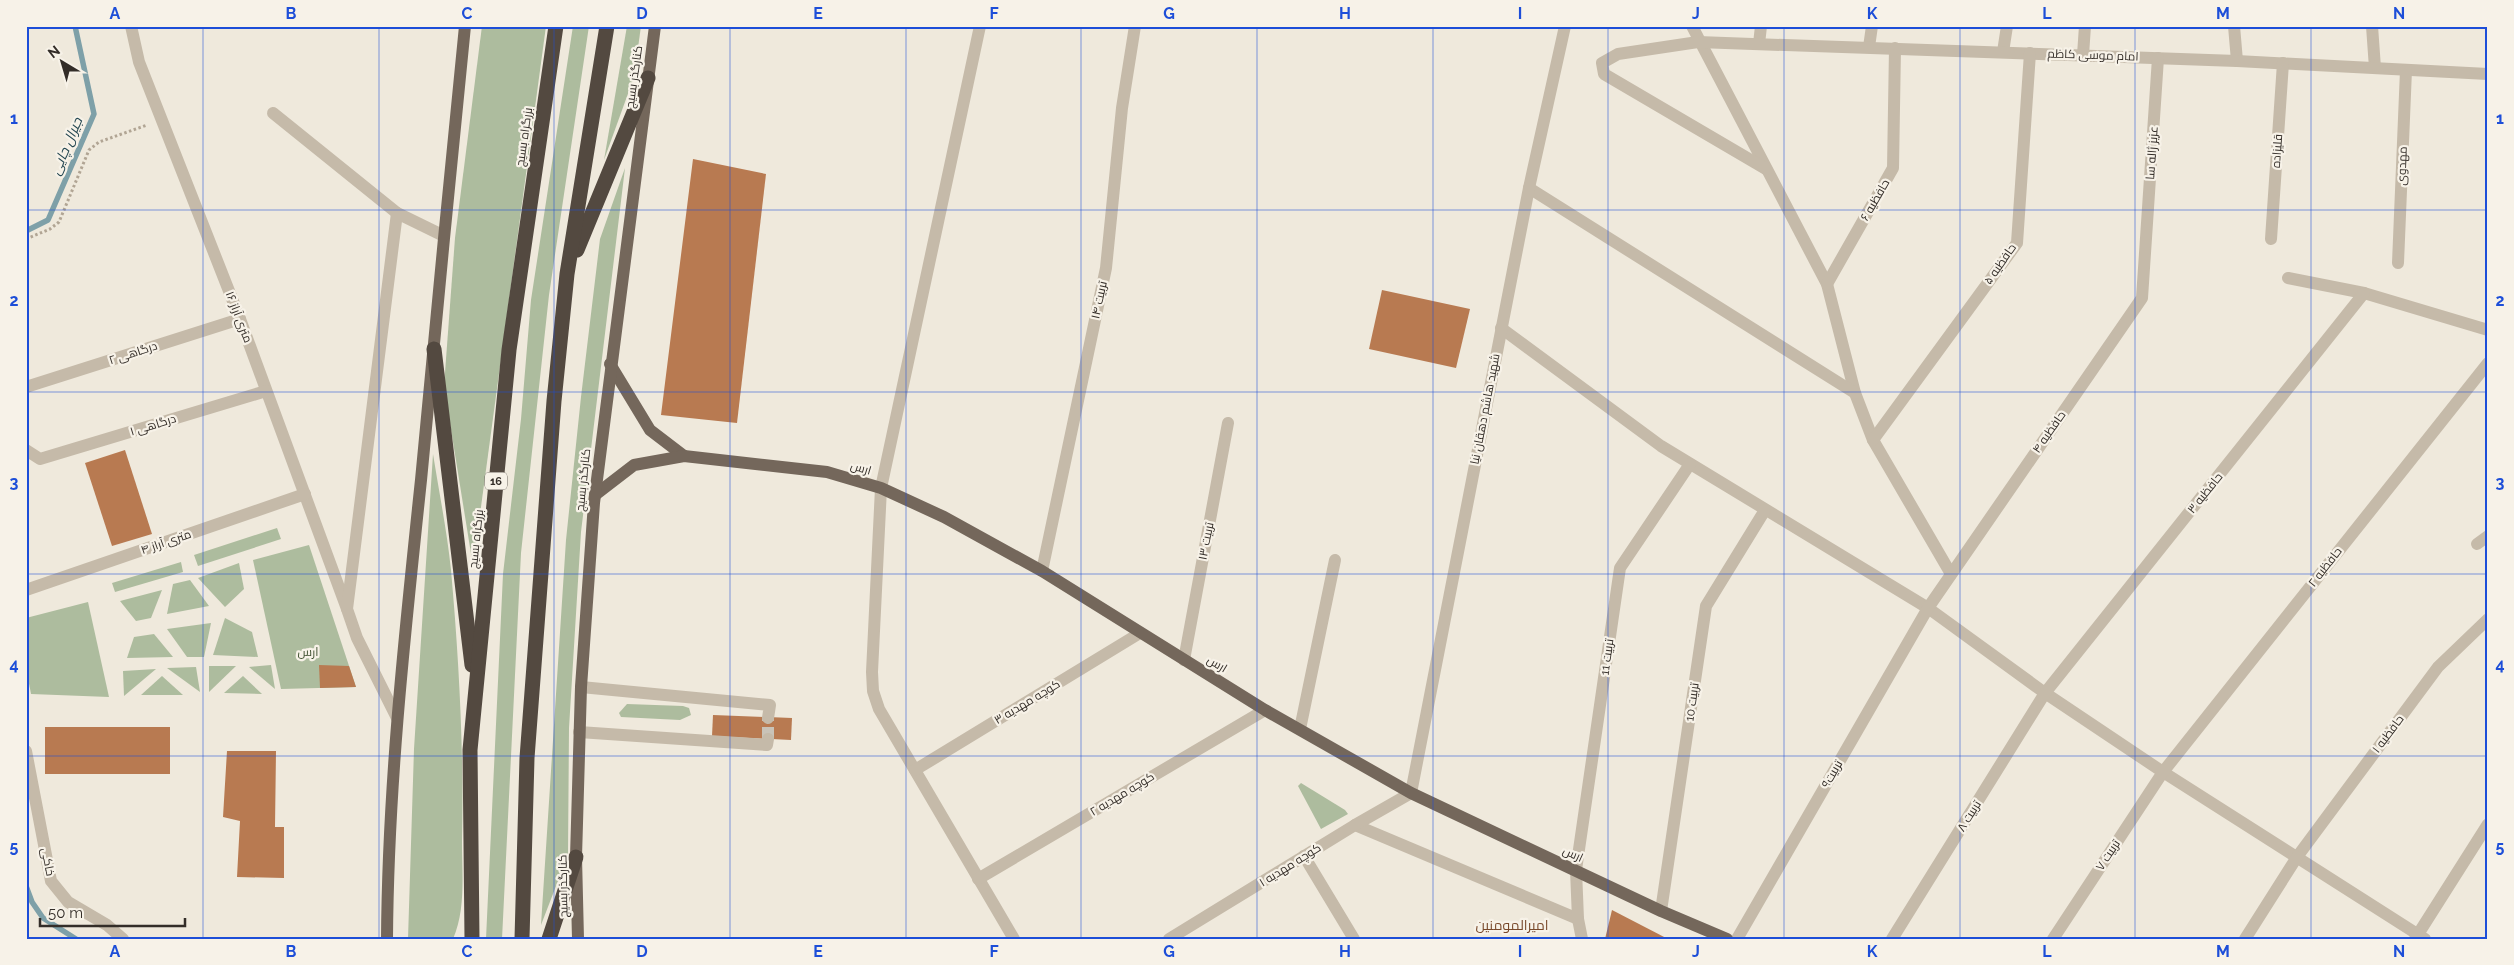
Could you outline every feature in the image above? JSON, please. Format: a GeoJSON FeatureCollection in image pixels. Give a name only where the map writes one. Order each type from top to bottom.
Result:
{"type":"FeatureCollection","features":[{"type":"Feature","properties":{"kind":"highway","name":"بزرگراه بسیج"},"geometry":{"type":"LineString","coordinates":[[471,936],[470,750],[509,350],[556,26]]}},
{"type":"Feature","properties":{"kind":"highway"},"geometry":{"type":"LineString","coordinates":[[522,939],[527,758],[534,644],[554,402],[567,274],[607,26]]}},
{"type":"Feature","properties":{"kind":"highway"},"geometry":{"type":"LineString","coordinates":[[567,274],[648,78]]}},
{"type":"Feature","properties":{"kind":"highway"},"geometry":{"type":"LineString","coordinates":[[434,349],[476,695]]}},
{"type":"Feature","properties":{"kind":"highway"},"geometry":{"type":"LineString","coordinates":[[549,939],[576,857]]}},
{"type":"Feature","properties":{"kind":"main road"},"geometry":{"type":"LineString","coordinates":[[387,939],[397,718],[434,349],[442,235],[465,26]]}},
{"type":"Feature","properties":{"kind":"main road","name":"کنارگذر بسیج"},"geometry":{"type":"LineString","coordinates":[[578,939],[576,857],[579,732],[595,495],[610,364],[655,26]]}},
{"type":"Feature","properties":{"kind":"main road"},"geometry":{"type":"LineString","coordinates":[[610,364],[650,430],[684,456]]}},
{"type":"Feature","properties":{"kind":"main road"},"geometry":{"type":"LineString","coordinates":[[595,495],[634,465],[684,456]]}},
{"type":"Feature","properties":{"kind":"main road","name":"ارس"},"geometry":{"type":"LineString","coordinates":[[684,456],[827,472],[881,488],[944,517],[1042,571],[1265,710],[1411,793],[1661,911],[1727,939]]}},
{"type":"Feature","properties":{"kind":"street","name":"۱۶ متری آراز"},"geometry":{"type":"LineString","coordinates":[[131,26],[139,62],[240,320],[357,638],[397,718]]}},
{"type":"Feature","properties":{"kind":"street"},"geometry":{"type":"LineString","coordinates":[[980,26],[881,488],[872,672],[873,691],[879,708],[1014,939]]}},
{"type":"Feature","properties":{"kind":"street","name":"تربیت ۱۴"},"geometry":{"type":"LineString","coordinates":[[1042,571],[1106,268],[1122,108],[1135,26]]}},
{"type":"Feature","properties":{"kind":"street","name":"شهید هاشم دهقان نیا"},"geometry":{"type":"LineString","coordinates":[[1411,793],[1529,188],[1565,26]]}},
{"type":"Feature","properties":{"kind":"street"},"geometry":{"type":"LineString","coordinates":[[1692,26],[1698,42],[1827,284],[1855,393],[1873,440],[1951,574]]}},
{"type":"Feature","properties":{"kind":"street"},"geometry":{"type":"LineString","coordinates":[[1759,44],[1761,26]]}},
{"type":"Feature","properties":{"kind":"street"},"geometry":{"type":"LineString","coordinates":[[1869,47],[1872,26]]}},
{"type":"Feature","properties":{"kind":"street"},"geometry":{"type":"LineString","coordinates":[[2004,52],[2007,26]]}},
{"type":"Feature","properties":{"kind":"street"},"geometry":{"type":"LineString","coordinates":[[2084,55],[2085,26]]}},
{"type":"Feature","properties":{"kind":"street"},"geometry":{"type":"LineString","coordinates":[[2234,26],[2237,60]]}},
{"type":"Feature","properties":{"kind":"street"},"geometry":{"type":"LineString","coordinates":[[2372,26],[2375,68]]}},
{"type":"Feature","properties":{"kind":"street","name":"امام موسی کاظم"},"geometry":{"type":"LineString","coordinates":[[1766,169],[1604,74],[1602,63],[1618,54],[1698,42],[2237,60],[2488,74]]}},
{"type":"Feature","properties":{"kind":"street","name":"حافظیه ۶"},"geometry":{"type":"LineString","coordinates":[[1827,284],[1893,168],[1895,48]]}},
{"type":"Feature","properties":{"kind":"street","name":"حافظیه ۵"},"geometry":{"type":"LineString","coordinates":[[1873,440],[2017,243],[2030,53]]}},
{"type":"Feature","properties":{"kind":"street","name":"عزیز ژاله سا"},"geometry":{"type":"LineString","coordinates":[[2145,248],[2158,58]]}},
{"type":"Feature","properties":{"kind":"street","name":"قلیزاده"},"geometry":{"type":"LineString","coordinates":[[2271,239],[2283,63]]}},
{"type":"Feature","properties":{"kind":"street","name":"مهدوی"},"geometry":{"type":"LineString","coordinates":[[2398,263],[2406,70]]}},
{"type":"Feature","properties":{"kind":"street"},"geometry":{"type":"LineString","coordinates":[[273,113],[397,213],[442,235]]}},
{"type":"Feature","properties":{"kind":"street"},"geometry":{"type":"LineString","coordinates":[[1529,188],[1855,393]]}},
{"type":"Feature","properties":{"kind":"street"},"geometry":{"type":"LineString","coordinates":[[347,609],[397,213]]}},
{"type":"Feature","properties":{"kind":"street","name":"حافظیه ۴"},"geometry":{"type":"LineString","coordinates":[[1928,608],[2142,298],[2145,248]]}},
{"type":"Feature","properties":{"kind":"street"},"geometry":{"type":"LineString","coordinates":[[2288,278],[2364,292],[2488,330]]}},
{"type":"Feature","properties":{"kind":"street","name":"حافظیه ۳"},"geometry":{"type":"LineString","coordinates":[[2045,693],[2364,292]]}},
{"type":"Feature","properties":{"kind":"street","name":"درگاهی ۲"},"geometry":{"type":"LineString","coordinates":[[26,387],[240,320]]}},
{"type":"Feature","properties":{"kind":"street"},"geometry":{"type":"LineString","coordinates":[[1501,328],[1661,446],[1928,608],[2045,693],[2163,772],[2419,937],[2488,824]]}},
{"type":"Feature","properties":{"kind":"street","name":"حافظیه ۲"},"geometry":{"type":"LineString","coordinates":[[2163,772],[2488,363]]}},
{"type":"Feature","properties":{"kind":"street","name":"درگاهی ۱"},"geometry":{"type":"LineString","coordinates":[[26,450],[40,459],[266,391]]}},
{"type":"Feature","properties":{"kind":"street","name":"تربیت ۱۳"},"geometry":{"type":"LineString","coordinates":[[1184,660],[1228,423]]}},
{"type":"Feature","properties":{"kind":"street","name":"تربیت 11"},"geometry":{"type":"LineString","coordinates":[[1582,939],[1578,919],[1576,870],[1620,568],[1690,464]]}},
{"type":"Feature","properties":{"kind":"street","name":"۴ متری آراز"},"geometry":{"type":"LineString","coordinates":[[26,590],[305,494]]}},
{"type":"Feature","properties":{"kind":"street","name":"تربیت 10"},"geometry":{"type":"LineString","coordinates":[[1661,911],[1706,606],[1766,510]]}},
{"type":"Feature","properties":{"kind":"street"},"geometry":{"type":"LineString","coordinates":[[1300,729],[1335,560]]}},
{"type":"Feature","properties":{"kind":"street","name":"تربیت۹"},"geometry":{"type":"LineString","coordinates":[[1737,939],[1928,608]]}},
{"type":"Feature","properties":{"kind":"street","name":"حافظیه ۱"},"geometry":{"type":"LineString","coordinates":[[2245,939],[2297,857],[2438,667],[2488,620]]}},
{"type":"Feature","properties":{"kind":"street","name":"کوچه مهدیه ۳"},"geometry":{"type":"LineString","coordinates":[[914,770],[1140,633]]}},
{"type":"Feature","properties":{"kind":"street"},"geometry":{"type":"LineString","coordinates":[[581,687],[770,706],[768,718]]}},
{"type":"Feature","properties":{"kind":"street","name":"تربیت ۸"},"geometry":{"type":"LineString","coordinates":[[1892,939],[2045,693]]}},
{"type":"Feature","properties":{"kind":"street","name":"کوچه مهدیه ۲"},"geometry":{"type":"LineString","coordinates":[[978,879],[1265,710]]}},
{"type":"Feature","properties":{"kind":"street"},"geometry":{"type":"LineString","coordinates":[[579,732],[767,745],[768,739]]}},
{"type":"Feature","properties":{"kind":"street","name":"خاکی"},"geometry":{"type":"LineString","coordinates":[[26,750],[51,881],[68,902],[107,925],[124,939]]}},
{"type":"Feature","properties":{"kind":"street","name":"تربیت ۷"},"geometry":{"type":"LineString","coordinates":[[2054,939],[2163,772]]}},
{"type":"Feature","properties":{"kind":"street","name":"کوچه مهدیه ۱"},"geometry":{"type":"LineString","coordinates":[[1174,937],[1355,825],[1411,793]]}},
{"type":"Feature","properties":{"kind":"street"},"geometry":{"type":"LineString","coordinates":[[1355,825],[1578,919]]}},
{"type":"Feature","properties":{"kind":"street"},"geometry":{"type":"LineString","coordinates":[[1304,856],[1354,939]]}},
{"type":"Feature","properties":{"kind":"path"},"geometry":{"type":"LineString","coordinates":[[26,239],[50,229],[59,222],[89,150],[99,142],[162,120]]}},
{"type":"Feature","properties":{"kind":"green space"},"geometry":{"type":"Polygon","coordinates":[[[482,26],[546,26],[473,566],[444,386],[455,238],[482,26]]]}},
{"type":"Feature","properties":{"kind":"green space"},"geometry":{"type":"Polygon","coordinates":[[[573,26],[589,26],[549,295],[521,553],[502,939],[486,939],[503,574],[521,419],[531,300],[573,26]]]}},
{"type":"Feature","properties":{"kind":"green space"},"geometry":{"type":"Polygon","coordinates":[[[627,26],[641,26],[634,77],[604,160],[627,26]]]}},
{"type":"Feature","properties":{"kind":"green space"},"geometry":{"type":"Polygon","coordinates":[[[625,168],[581,532],[569,728],[568,855],[541,925],[566,540],[581,397],[600,239],[625,168]]]}},
{"type":"Feature","properties":{"kind":"green space"},"geometry":{"type":"Polygon","coordinates":[[[433,454],[451,570],[456,638],[462,740],[462,903],[453,939],[408,939],[414,749],[433,454]]]}},
{"type":"Feature","properties":{"kind":"green space"},"geometry":{"type":"Polygon","coordinates":[[[277,528],[281,539],[198,566],[194,555],[277,528]]]}},
{"type":"Feature","properties":{"kind":"green space","name":"ارس"},"geometry":{"type":"Polygon","coordinates":[[[309,545],[356,687],[281,689],[253,560],[309,545]]]}},
{"type":"Feature","properties":{"kind":"green space"},"geometry":{"type":"Polygon","coordinates":[[[181,562],[183,572],[115,592],[112,583],[181,562]]]}},
{"type":"Feature","properties":{"kind":"green space"},"geometry":{"type":"Polygon","coordinates":[[[239,563],[244,589],[225,607],[198,578],[239,563]]]}},
{"type":"Feature","properties":{"kind":"green space"},"geometry":{"type":"Polygon","coordinates":[[[190,580],[209,606],[167,614],[173,584],[190,580]]]}},
{"type":"Feature","properties":{"kind":"green space"},"geometry":{"type":"Polygon","coordinates":[[[162,590],[151,618],[136,621],[120,601],[162,590]]]}},
{"type":"Feature","properties":{"kind":"green space"},"geometry":{"type":"Polygon","coordinates":[[[88,602],[109,697],[31,694],[26,668],[26,618],[88,602]]]}},
{"type":"Feature","properties":{"kind":"green space"},"geometry":{"type":"Polygon","coordinates":[[[225,618],[252,632],[258,657],[213,655],[225,618]]]}},
{"type":"Feature","properties":{"kind":"green space"},"geometry":{"type":"Polygon","coordinates":[[[211,623],[204,657],[187,657],[167,629],[211,623]]]}},
{"type":"Feature","properties":{"kind":"green space"},"geometry":{"type":"Polygon","coordinates":[[[154,634],[173,657],[127,658],[134,637],[154,634]]]}},
{"type":"Feature","properties":{"kind":"green space","name":"ارس"},"geometry":{"type":"Polygon","coordinates":[[[271,665],[275,689],[249,667],[271,665]]]}},
{"type":"Feature","properties":{"kind":"green space"},"geometry":{"type":"Polygon","coordinates":[[[209,666],[236,666],[209,692],[209,666]]]}},
{"type":"Feature","properties":{"kind":"green space"},"geometry":{"type":"Polygon","coordinates":[[[196,667],[200,692],[167,668],[196,667]]]}},
{"type":"Feature","properties":{"kind":"green space"},"geometry":{"type":"Polygon","coordinates":[[[156,669],[124,696],[123,671],[156,669]]]}},
{"type":"Feature","properties":{"kind":"green space"},"geometry":{"type":"Polygon","coordinates":[[[162,676],[183,695],[141,695],[162,676]]]}},
{"type":"Feature","properties":{"kind":"green space"},"geometry":{"type":"Polygon","coordinates":[[[243,676],[262,694],[224,693],[243,676]]]}},
{"type":"Feature","properties":{"kind":"green space"},"geometry":{"type":"Polygon","coordinates":[[[627,704],[683,706],[689,708],[691,715],[680,720],[621,717],[619,713],[627,704]]]}},
{"type":"Feature","properties":{"kind":"green space"},"geometry":{"type":"Polygon","coordinates":[[[1301,783],[1345,810],[1348,814],[1321,829],[1298,786],[1301,783]]]}},
{"type":"Feature","properties":{"kind":"building"},"geometry":{"type":"Polygon","coordinates":[[[693,159],[766,174],[737,423],[661,415],[693,159]]]}},
{"type":"Feature","properties":{"kind":"building"},"geometry":{"type":"Polygon","coordinates":[[[1382,290],[1470,309],[1456,368],[1369,349],[1382,290]]]}},
{"type":"Feature","properties":{"kind":"building"},"geometry":{"type":"Polygon","coordinates":[[[125,450],[152,534],[112,546],[85,463],[125,450]]]}},
{"type":"Feature","properties":{"kind":"building"},"geometry":{"type":"Polygon","coordinates":[[[319,665],[349,666],[356,687],[320,688],[319,665]]]}},
{"type":"Feature","properties":{"kind":"building"},"geometry":{"type":"Polygon","coordinates":[[[713,715],[792,718],[791,740],[712,736],[713,715]]]}},
{"type":"Feature","properties":{"kind":"building"},"geometry":{"type":"Polygon","coordinates":[[[45,727],[170,727],[170,774],[45,774],[45,727]]]}},
{"type":"Feature","properties":{"kind":"building"},"geometry":{"type":"Polygon","coordinates":[[[227,751],[276,751],[275,827],[284,827],[284,878],[237,877],[240,821],[223,817],[227,751]]]}},
{"type":"Feature","properties":{"kind":"building"},"geometry":{"type":"Polygon","coordinates":[[[1612,910],[1668,939],[1605,939],[1612,910]]]}},
{"type":"Feature","properties":{"kind":"waterway","name":"جیرال چایی"},"geometry":{"type":"LineString","coordinates":[[26,231],[48,220],[94,114],[75,26]]}},
{"type":"Feature","properties":{"kind":"waterway","name":"جیرال چایی"},"geometry":{"type":"LineString","coordinates":[[26,886],[32,902],[43,918],[76,939]]}},
{"type":"Feature","properties":{"kind":"tunnel"},"geometry":{"type":"LineString","coordinates":[[768,718],[768,739]]}},
{"type":"Feature","properties":{"kind":"district","name":"امیرالمومنین"},"geometry":{"type":"Point","coordinates":[1512,925]}}]}
